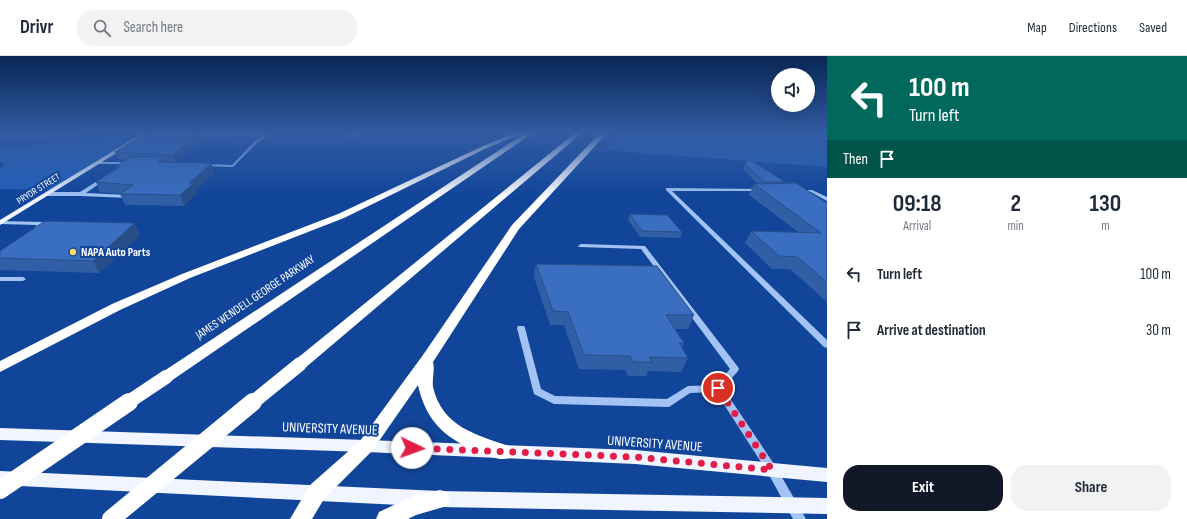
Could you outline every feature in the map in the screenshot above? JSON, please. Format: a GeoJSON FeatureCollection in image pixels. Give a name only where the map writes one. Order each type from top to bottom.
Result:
{"type":"FeatureCollection","features":[{"type":"Feature","properties":{"kind":"highway"},"geometry":{"type":"LineString","coordinates":[[0,367],[116,307],[186,276],[341,216],[469,155]]}},
{"type":"Feature","properties":{"kind":"highway","name":"JAMES WENDELL GEORGE PARKWAY"},"geometry":{"type":"LineString","coordinates":[[0,490],[166,377],[499,155]]}},
{"type":"Feature","properties":{"kind":"highway"},"geometry":{"type":"LineString","coordinates":[[111,519],[553,155]]}},
{"type":"Feature","properties":{"kind":"highway"},"geometry":{"type":"LineString","coordinates":[[300,519],[317,492],[366,446],[428,359],[515,227],[538,200],[583,155]]}},
{"type":"Feature","properties":{"kind":"highway"},"geometry":{"type":"LineString","coordinates":[[428,359],[424,382],[428,397],[434,410],[448,426],[461,436],[480,446],[503,452]]}},
{"type":"Feature","properties":{"kind":"highway"},"geometry":{"type":"LineString","coordinates":[[386,519],[413,506],[440,499]]}},
{"type":"Feature","properties":{"kind":"main road","name":"PRYOR STREET"},"geometry":{"type":"LineString","coordinates":[[0,223],[113,155]]}},
{"type":"Feature","properties":{"kind":"main road","name":"UNIVERSITY AVENUE"},"geometry":{"type":"LineString","coordinates":[[0,434],[366,446],[635,457],[827,475]]}},
{"type":"Feature","properties":{"kind":"main road"},"geometry":{"type":"LineString","coordinates":[[0,478],[440,499],[827,506]]}},
{"type":"Feature","properties":{"kind":"street"},"geometry":{"type":"LineString","coordinates":[[195,165],[233,166],[244,155]]}},
{"type":"Feature","properties":{"kind":"street"},"geometry":{"type":"LineString","coordinates":[[99,163],[134,163]]}},
{"type":"Feature","properties":{"kind":"street"},"geometry":{"type":"LineString","coordinates":[[81,194],[107,177]]}},
{"type":"Feature","properties":{"kind":"street"},"geometry":{"type":"LineString","coordinates":[[766,190],[668,189],[827,345]]}},
{"type":"Feature","properties":{"kind":"street"},"geometry":{"type":"LineString","coordinates":[[789,191],[812,191],[827,199]]}},
{"type":"Feature","properties":{"kind":"street"},"geometry":{"type":"LineString","coordinates":[[47,194],[128,196]]}},
{"type":"Feature","properties":{"kind":"street"},"geometry":{"type":"LineString","coordinates":[[0,223],[43,224],[35,229]]}},
{"type":"Feature","properties":{"kind":"street"},"geometry":{"type":"LineString","coordinates":[[521,328],[537,391],[554,400],[669,403],[688,390],[718,388],[735,370],[644,247],[581,246]]}},
{"type":"Feature","properties":{"kind":"street"},"geometry":{"type":"LineString","coordinates":[[0,279],[23,279]]}},
{"type":"Feature","properties":{"kind":"street"},"geometry":{"type":"LineString","coordinates":[[718,388],[772,470],[800,519]]}},
{"type":"Feature","properties":{"kind":"shaded area"},"geometry":{"type":"Polygon","coordinates":[[[0,155],[112,155],[54,190],[0,189],[0,169],[5,164],[0,162],[0,155]]]}},
{"type":"Feature","properties":{"kind":"shaded area"},"geometry":{"type":"Polygon","coordinates":[[[665,155],[827,155],[827,167],[665,155]]]}},
{"type":"Feature","properties":{"kind":"building"},"geometry":{"type":"Polygon","coordinates":[[[130,157],[164,157],[158,162],[212,163],[189,183],[194,183],[180,195],[120,194],[133,185],[96,182],[121,166],[116,166],[130,157]]]}},
{"type":"Feature","properties":{"kind":"building"},"geometry":{"type":"Polygon","coordinates":[[[749,159],[785,182],[764,182],[745,164],[749,159]]]}},
{"type":"Feature","properties":{"kind":"building"},"geometry":{"type":"Polygon","coordinates":[[[796,183],[827,203],[827,282],[797,257],[779,256],[751,231],[821,233],[754,184],[796,183]]]}},
{"type":"Feature","properties":{"kind":"building"},"geometry":{"type":"Polygon","coordinates":[[[630,214],[667,215],[682,232],[642,231],[630,214]]]}},
{"type":"Feature","properties":{"kind":"building"},"geometry":{"type":"Polygon","coordinates":[[[45,221],[135,223],[93,261],[0,258],[0,251],[45,221]]]}},
{"type":"Feature","properties":{"kind":"building"},"geometry":{"type":"Polygon","coordinates":[[[536,264],[657,266],[694,315],[666,315],[684,343],[679,343],[688,358],[649,357],[652,362],[633,362],[630,356],[584,355],[568,312],[553,311],[536,264]]]}},
{"type":"Feature","properties":{"kind":"place","name":"NAPA Auto Parts"},"geometry":{"type":"Point","coordinates":[73,252]}},
{"type":"Feature","properties":{"kind":"route"},"geometry":{"type":"LineString","coordinates":[[412,448],[635,457],[772,470],[718,388]]}}]}
